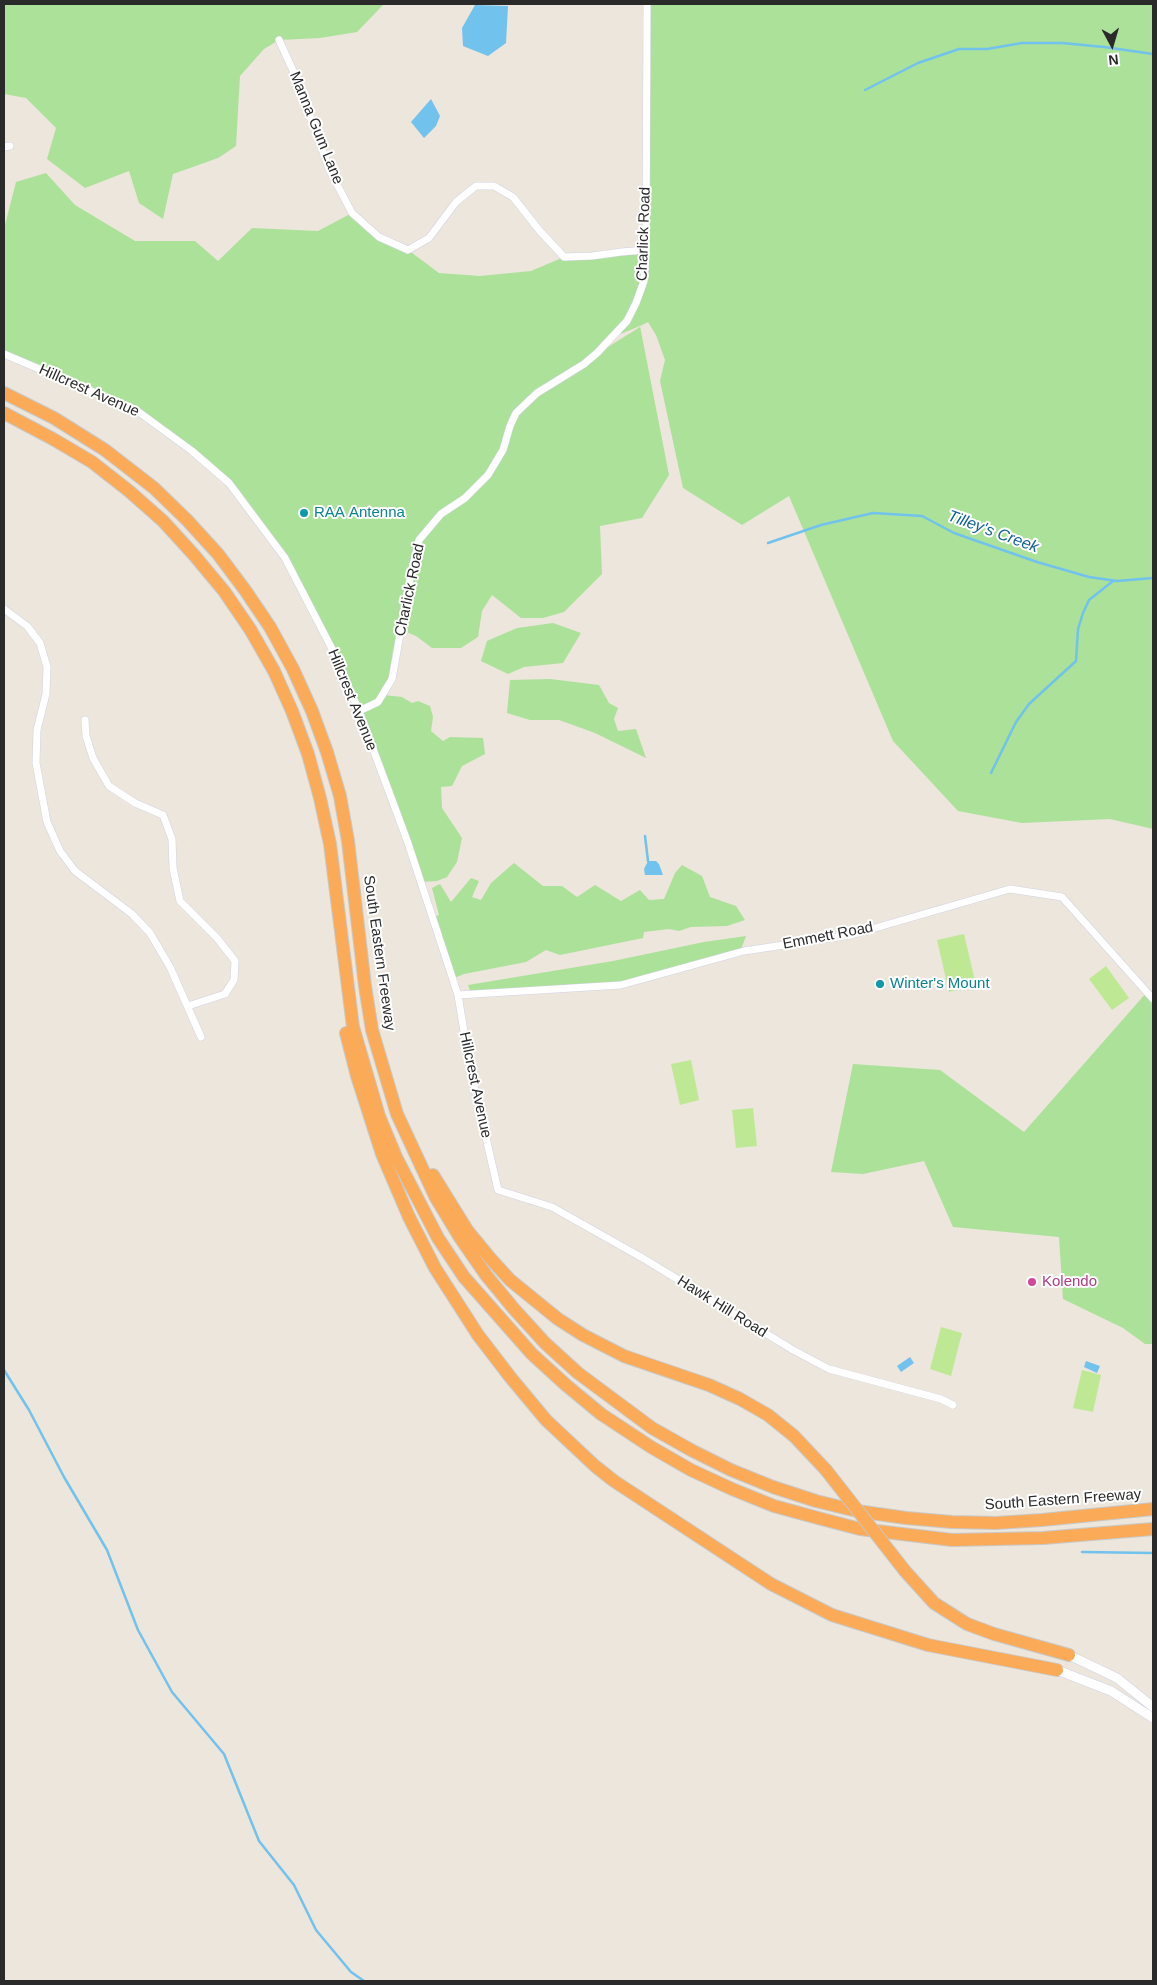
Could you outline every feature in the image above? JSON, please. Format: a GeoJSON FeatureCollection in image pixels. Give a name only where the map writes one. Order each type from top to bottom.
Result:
{"type":"FeatureCollection","features":[{"type":"Feature","properties":{"kind":"highway","name":"South Eastern Freeway"},"geometry":{"type":"LineString","coordinates":[[4,393],[54,418],[105,450],[154,488],[218,554],[246,590],[270,627],[293,669],[312,711],[340,796],[348,842],[364,986],[372,1030],[397,1114],[415,1157],[454,1229],[486,1275],[545,1343],[578,1373],[652,1428],[740,1474],[816,1501],[857,1511],[906,1518],[996,1523],[1153,1509]]}},
{"type":"Feature","properties":{"kind":"highway"},"geometry":{"type":"LineString","coordinates":[[4,413],[84,458],[129,491],[163,522],[194,554],[224,591],[250,629],[274,670],[308,754],[320,798],[330,844],[353,1027],[379,1116],[396,1157],[438,1238],[464,1277],[532,1354],[566,1386],[613,1422],[691,1470],[774,1506],[860,1529],[952,1540],[1043,1538],[1153,1529]]}},
{"type":"Feature","properties":{"kind":"highway"},"geometry":{"type":"LineString","coordinates":[[330,844],[334,936],[342,1010],[357,1076],[382,1154],[409,1217],[449,1292],[500,1364],[546,1420],[595,1466],[614,1481],[712,1546],[797,1598],[853,1623],[928,1645],[1057,1670]]}},
{"type":"Feature","properties":{"kind":"highway"},"geometry":{"type":"LineString","coordinates":[[397,1114],[467,1230],[510,1280],[558,1319],[583,1335],[624,1356],[709,1385],[740,1399],[768,1415],[794,1436],[826,1470],[905,1571],[934,1603],[952,1616],[978,1628],[1069,1655]]}},
{"type":"Feature","properties":{"kind":"main road"},"geometry":{"type":"LineString","coordinates":[[1069,1655],[1092,1664],[1116,1678],[1153,1706]]}},
{"type":"Feature","properties":{"kind":"main road"},"geometry":{"type":"LineString","coordinates":[[1057,1670],[1111,1691],[1153,1718]]}},
{"type":"Feature","properties":{"kind":"street","name":"Charlick Road"},"geometry":{"type":"LineString","coordinates":[[358,712],[378,702],[392,679],[410,573],[419,540],[441,514],[465,498],[488,475],[503,450],[516,413],[537,393],[590,359],[627,321],[636,303],[644,281],[646,250],[647,4]]}},
{"type":"Feature","properties":{"kind":"street","name":"Manna Gum Lane"},"geometry":{"type":"LineString","coordinates":[[279,40],[295,75],[330,171],[352,213],[379,237],[408,250],[429,238],[456,202],[476,186],[494,186],[513,197],[538,230],[564,257],[646,250]]}},
{"type":"Feature","properties":{"kind":"street","name":"Hillcrest Avenue"},"geometry":{"type":"LineString","coordinates":[[4,354],[136,410],[192,451],[229,483],[285,558],[331,647],[408,843],[458,995],[470,1068],[498,1190]]}},
{"type":"Feature","properties":{"kind":"street"},"geometry":{"type":"LineString","coordinates":[[4,609],[26,626],[40,643],[47,667],[46,694],[37,730],[36,763],[47,822],[57,844],[75,871],[132,914],[150,933],[170,967],[202,1037]]}},
{"type":"Feature","properties":{"kind":"street"},"geometry":{"type":"LineString","coordinates":[[85,720],[86,736],[93,758],[109,786],[135,803],[163,815],[172,839],[173,868],[180,901],[218,938],[235,961],[234,980],[224,994],[188,1006]]}},
{"type":"Feature","properties":{"kind":"street","name":"Emmett Road"},"geometry":{"type":"LineString","coordinates":[[458,995],[621,984],[744,951],[851,934],[1010,889],[1062,897],[1153,998]]}},
{"type":"Feature","properties":{"kind":"street","name":"Hawk Hill Road"},"geometry":{"type":"LineString","coordinates":[[498,1190],[552,1207],[646,1260],[793,1350],[829,1369],[941,1399],[953,1405]]}},
{"type":"Feature","properties":{"kind":"green space"},"geometry":{"type":"Polygon","coordinates":[[[4,4],[384,4],[357,32],[320,38],[279,40],[264,49],[240,76],[236,146],[218,158],[173,174],[163,219],[139,203],[129,171],[85,188],[47,159],[56,128],[26,98],[4,94],[4,4]]]}},
{"type":"Feature","properties":{"kind":"green space"},"geometry":{"type":"Polygon","coordinates":[[[649,4],[1153,4],[1153,829],[1110,819],[1022,823],[958,811],[893,741],[789,496],[742,525],[683,488],[660,381],[665,360],[656,335],[648,322],[640,326],[669,475],[642,518],[600,526],[602,574],[564,612],[543,618],[521,618],[492,595],[482,611],[478,637],[461,648],[432,648],[416,636],[397,628],[387,689],[384,695],[402,697],[412,703],[418,701],[430,706],[433,717],[431,731],[443,741],[450,737],[483,738],[485,754],[462,766],[452,786],[441,787],[442,808],[462,838],[457,862],[447,877],[437,881],[421,882],[359,712],[285,558],[229,483],[136,410],[4,354],[4,229],[16,182],[46,173],[75,205],[135,241],[195,241],[218,261],[252,228],[318,231],[352,213],[379,237],[408,250],[439,273],[480,276],[531,271],[564,257],[646,250],[649,4]],[[640,327],[613,337],[600,352],[640,327]]]}},
{"type":"Feature","properties":{"kind":"green space"},"geometry":{"type":"Polygon","coordinates":[[[553,623],[581,633],[563,663],[524,667],[508,674],[481,661],[487,641],[517,628],[553,623]]]}},
{"type":"Feature","properties":{"kind":"green space"},"geometry":{"type":"Polygon","coordinates":[[[550,679],[599,685],[609,703],[618,708],[614,719],[618,731],[636,729],[646,758],[595,733],[559,720],[530,720],[507,713],[510,680],[550,679]]]}},
{"type":"Feature","properties":{"kind":"green space"},"geometry":{"type":"Polygon","coordinates":[[[514,863],[543,886],[562,886],[577,897],[595,885],[621,901],[640,890],[649,900],[664,899],[675,873],[682,865],[702,876],[710,897],[736,906],[745,920],[727,926],[691,927],[679,931],[669,929],[644,932],[643,938],[560,955],[546,950],[526,962],[464,974],[452,979],[433,917],[439,915],[432,888],[440,884],[451,902],[471,878],[479,881],[472,897],[481,900],[491,883],[514,863]]]}},
{"type":"Feature","properties":{"kind":"green space"},"geometry":{"type":"Polygon","coordinates":[[[964,934],[976,985],[949,992],[937,940],[964,934]]]}},
{"type":"Feature","properties":{"kind":"green space"},"geometry":{"type":"Polygon","coordinates":[[[746,936],[740,952],[621,985],[471,993],[468,985],[613,961],[704,942],[746,936]]]}},
{"type":"Feature","properties":{"kind":"green space"},"geometry":{"type":"Polygon","coordinates":[[[1106,966],[1129,998],[1112,1010],[1089,979],[1106,966]]]}},
{"type":"Feature","properties":{"kind":"green space"},"geometry":{"type":"Polygon","coordinates":[[[1147,992],[1153,999],[1153,1344],[1145,1344],[1123,1328],[1063,1299],[1059,1237],[953,1227],[924,1161],[863,1174],[831,1172],[853,1064],[940,1070],[1024,1132],[1147,992]]]}},
{"type":"Feature","properties":{"kind":"green space"},"geometry":{"type":"Polygon","coordinates":[[[691,1060],[699,1100],[680,1105],[671,1064],[691,1060]]]}},
{"type":"Feature","properties":{"kind":"green space"},"geometry":{"type":"Polygon","coordinates":[[[753,1108],[757,1146],[736,1148],[732,1110],[753,1108]]]}},
{"type":"Feature","properties":{"kind":"green space"},"geometry":{"type":"Polygon","coordinates":[[[941,1327],[962,1333],[951,1376],[930,1369],[941,1327]]]}},
{"type":"Feature","properties":{"kind":"green space"},"geometry":{"type":"Polygon","coordinates":[[[1082,1370],[1101,1375],[1093,1412],[1073,1408],[1082,1370]]]}},
{"type":"Feature","properties":{"kind":"water"},"geometry":{"type":"Polygon","coordinates":[[[475,5],[508,6],[506,43],[488,56],[463,46],[462,28],[475,5]]]}},
{"type":"Feature","properties":{"kind":"water"},"geometry":{"type":"Polygon","coordinates":[[[431,99],[440,116],[436,126],[424,138],[411,122],[431,99]]]}},
{"type":"Feature","properties":{"kind":"water"},"geometry":{"type":"Polygon","coordinates":[[[648,861],[656,861],[663,875],[645,875],[644,869],[648,861]]]}},
{"type":"Feature","properties":{"kind":"water"},"geometry":{"type":"Polygon","coordinates":[[[910,1357],[914,1363],[901,1372],[897,1366],[910,1357]]]}},
{"type":"Feature","properties":{"kind":"water"},"geometry":{"type":"Polygon","coordinates":[[[1086,1361],[1100,1366],[1097,1373],[1084,1367],[1086,1361]]]}},
{"type":"Feature","properties":{"kind":"waterway"},"geometry":{"type":"LineString","coordinates":[[865,90],[918,63],[959,49],[987,49],[1022,43],[1062,43],[1153,54]]}},
{"type":"Feature","properties":{"kind":"waterway","name":"Tilley's Creek"},"geometry":{"type":"LineString","coordinates":[[768,543],[821,525],[873,513],[922,516],[954,533],[1037,562],[1089,577],[1117,581],[1153,578]]}},
{"type":"Feature","properties":{"kind":"waterway"},"geometry":{"type":"LineString","coordinates":[[991,773],[1016,722],[1029,704],[1076,661],[1078,629],[1089,600],[1113,581]]}},
{"type":"Feature","properties":{"kind":"waterway"},"geometry":{"type":"LineString","coordinates":[[645,836],[648,861]]}},
{"type":"Feature","properties":{"kind":"waterway"},"geometry":{"type":"LineString","coordinates":[[4,1370],[29,1410],[64,1477],[107,1550],[138,1630],[172,1692],[224,1754],[259,1841],[294,1885],[316,1930],[351,1972],[364,1981]]}},
{"type":"Feature","properties":{"kind":"waterway"},"geometry":{"type":"LineString","coordinates":[[1082,1552],[1153,1553]]}},
{"type":"Feature","properties":{"kind":"place","name":"RAA Antenna"},"geometry":{"type":"Point","coordinates":[304,513]}},
{"type":"Feature","properties":{"kind":"place","name":"Winter's Mount"},"geometry":{"type":"Point","coordinates":[880,984]}},
{"type":"Feature","properties":{"kind":"place","name":"Kolendo"},"geometry":{"type":"Point","coordinates":[1032,1282]}}]}
